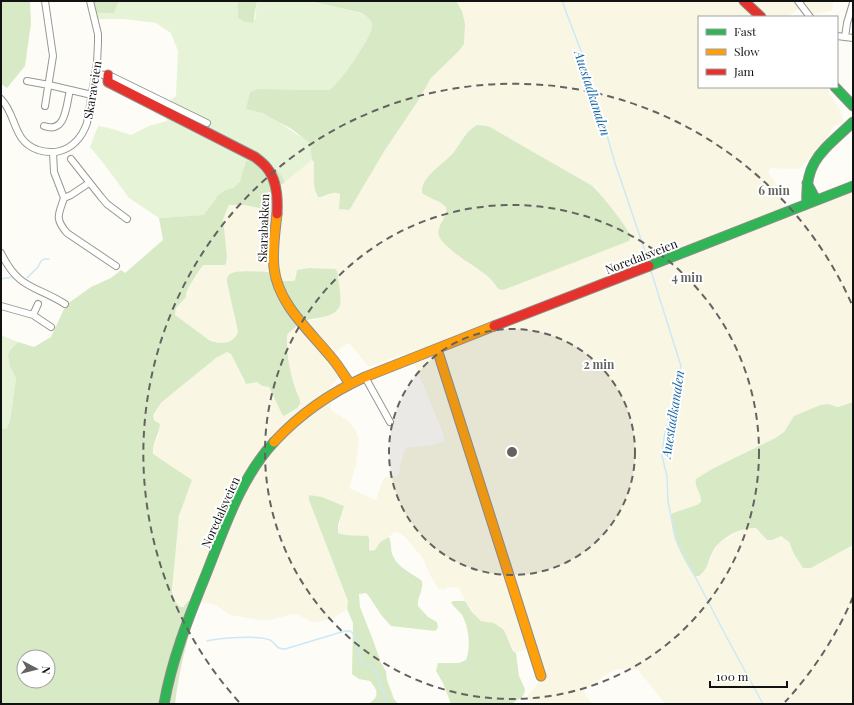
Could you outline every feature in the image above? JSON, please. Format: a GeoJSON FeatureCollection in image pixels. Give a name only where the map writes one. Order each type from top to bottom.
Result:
{"type":"FeatureCollection","features":[{"type":"Feature","properties":{"kind":"main road"},"geometry":{"type":"LineString","coordinates":[[744,1],[760,16]]}},
{"type":"Feature","properties":{"kind":"main road","name":"Skarabakken"},"geometry":{"type":"LineString","coordinates":[[108,75],[108,82],[255,157],[267,167],[275,182],[278,196],[278,210],[273,249],[274,269],[282,294],[294,312],[338,365],[350,384]]}},
{"type":"Feature","properties":{"kind":"main road"},"geometry":{"type":"LineString","coordinates":[[836,88],[853,106]]}},
{"type":"Feature","properties":{"kind":"main road"},"geometry":{"type":"LineString","coordinates":[[807,204],[804,190],[813,162],[836,137],[852,124]]}},
{"type":"Feature","properties":{"kind":"main road"},"geometry":{"type":"LineString","coordinates":[[807,183],[816,200]]}},
{"type":"Feature","properties":{"kind":"main road","name":"Noredalsveien"},"geometry":{"type":"LineString","coordinates":[[164,704],[168,681],[183,632],[234,506],[247,479],[266,451],[295,420],[319,402],[365,377],[853,186]]}},
{"type":"Feature","properties":{"kind":"main road"},"geometry":{"type":"LineString","coordinates":[[437,349],[541,676]]}},
{"type":"Feature","properties":{"kind":"street"},"geometry":{"type":"LineString","coordinates":[[45,1],[53,56],[45,106]]}},
{"type":"Feature","properties":{"kind":"street","name":"Skaraveien"},"geometry":{"type":"LineString","coordinates":[[53,152],[68,148],[84,132],[87,123],[98,53],[98,34],[90,1]]}},
{"type":"Feature","properties":{"kind":"street"},"geometry":{"type":"LineString","coordinates":[[798,1],[809,16]]}},
{"type":"Feature","properties":{"kind":"street"},"geometry":{"type":"LineString","coordinates":[[845,37],[847,23],[853,3]]}},
{"type":"Feature","properties":{"kind":"street"},"geometry":{"type":"LineString","coordinates":[[838,36],[853,38]]}},
{"type":"Feature","properties":{"kind":"street"},"geometry":{"type":"LineString","coordinates":[[95,73],[108,75],[207,123]]}},
{"type":"Feature","properties":{"kind":"street"},"geometry":{"type":"LineString","coordinates":[[27,82],[92,95]]}},
{"type":"Feature","properties":{"kind":"street"},"geometry":{"type":"LineString","coordinates":[[44,126],[54,128],[59,126],[63,121],[70,90]]}},
{"type":"Feature","properties":{"kind":"street"},"geometry":{"type":"LineString","coordinates":[[1,99],[8,109],[17,132],[26,143],[41,151],[53,152],[54,172],[64,198],[58,214],[58,220],[62,227],[67,233],[116,266]]}},
{"type":"Feature","properties":{"kind":"street"},"geometry":{"type":"LineString","coordinates":[[71,158],[106,204],[127,219]]}},
{"type":"Feature","properties":{"kind":"street"},"geometry":{"type":"LineString","coordinates":[[64,198],[89,183]]}},
{"type":"Feature","properties":{"kind":"street"},"geometry":{"type":"LineString","coordinates":[[1,253],[10,270],[20,281],[65,304]]}},
{"type":"Feature","properties":{"kind":"street"},"geometry":{"type":"LineString","coordinates":[[33,315],[38,304]]}},
{"type":"Feature","properties":{"kind":"street"},"geometry":{"type":"LineString","coordinates":[[1,306],[33,315],[51,327]]}},
{"type":"Feature","properties":{"kind":"street"},"geometry":{"type":"LineString","coordinates":[[365,377],[390,422]]}},
{"type":"Feature","properties":{"kind":"shaded area"},"geometry":{"type":"Polygon","coordinates":[[[456,1],[832,1],[833,8],[831,11],[811,15],[800,8],[788,16],[698,16],[698,88],[829,88],[829,93],[839,108],[844,121],[843,123],[833,127],[826,140],[800,168],[771,168],[768,172],[777,185],[782,199],[782,204],[791,217],[853,191],[853,402],[838,407],[828,404],[820,405],[794,416],[784,432],[777,437],[702,475],[696,487],[702,496],[701,502],[673,534],[679,549],[695,576],[710,562],[713,552],[720,542],[746,528],[756,528],[767,540],[772,540],[781,536],[787,540],[803,568],[811,568],[853,545],[853,704],[665,704],[638,670],[620,669],[609,673],[586,688],[584,693],[593,704],[532,704],[527,697],[541,677],[531,648],[515,653],[504,630],[477,618],[465,601],[459,588],[450,587],[443,590],[438,588],[422,557],[400,533],[395,532],[378,544],[375,550],[370,551],[368,536],[345,535],[338,533],[342,505],[317,496],[309,500],[348,599],[348,607],[345,611],[332,619],[316,622],[311,622],[299,615],[293,614],[269,620],[261,620],[230,615],[216,605],[193,601],[188,601],[181,608],[175,600],[172,584],[178,525],[183,504],[191,482],[153,454],[154,446],[159,433],[153,415],[161,403],[168,397],[216,358],[227,352],[231,354],[244,382],[248,384],[257,382],[261,386],[269,387],[278,405],[300,400],[287,357],[287,335],[303,322],[318,319],[338,284],[337,271],[335,269],[309,268],[296,272],[295,280],[293,281],[280,281],[276,273],[237,272],[233,312],[238,332],[234,338],[225,343],[215,342],[201,335],[175,315],[176,308],[186,297],[187,290],[198,274],[201,266],[213,265],[227,256],[223,219],[229,205],[245,205],[268,210],[266,245],[281,185],[313,160],[316,195],[325,197],[332,193],[340,194],[342,210],[350,209],[385,150],[418,101],[431,78],[459,51],[464,44],[462,11],[456,1]],[[485,125],[465,135],[454,152],[422,191],[427,197],[439,201],[446,207],[446,215],[441,221],[469,264],[485,274],[498,289],[504,290],[629,241],[630,237],[628,232],[615,212],[596,188],[485,125]],[[348,343],[343,346],[331,356],[341,376],[330,387],[331,410],[348,421],[356,431],[359,441],[356,465],[349,488],[376,500],[383,479],[388,476],[398,476],[406,448],[432,445],[444,441],[444,436],[411,355],[403,354],[372,366],[368,366],[348,343]]]}},
{"type":"Feature","properties":{"kind":"green space"},"geometry":{"type":"Polygon","coordinates":[[[1,1],[30,1],[31,23],[25,66],[7,88],[1,84],[1,1]]]}},
{"type":"Feature","properties":{"kind":"green space"},"geometry":{"type":"Polygon","coordinates":[[[93,1],[119,1],[114,13],[96,13],[93,1]]]}},
{"type":"Feature","properties":{"kind":"green space"},"geometry":{"type":"Polygon","coordinates":[[[119,1],[238,1],[255,20],[257,1],[309,1],[361,13],[369,19],[372,24],[368,38],[355,59],[340,79],[329,90],[258,89],[249,110],[268,116],[310,143],[312,147],[312,160],[285,182],[280,174],[268,165],[260,163],[245,163],[243,173],[237,184],[220,195],[203,215],[159,218],[129,198],[90,147],[98,126],[131,135],[149,126],[167,121],[163,106],[176,96],[178,51],[171,33],[156,23],[124,19],[98,19],[96,13],[114,13],[119,1]]]}},
{"type":"Feature","properties":{"kind":"green space"},"geometry":{"type":"Polygon","coordinates":[[[238,1],[257,1],[253,23],[245,22],[238,18],[238,1]]]}},
{"type":"Feature","properties":{"kind":"green space"},"geometry":{"type":"Polygon","coordinates":[[[309,1],[456,1],[462,11],[465,24],[464,44],[459,51],[431,78],[418,101],[385,150],[348,210],[339,209],[340,194],[331,193],[318,197],[314,184],[314,162],[312,160],[310,143],[290,128],[262,113],[246,109],[250,92],[258,89],[329,90],[340,79],[355,59],[368,38],[372,24],[362,13],[309,1]]]}},
{"type":"Feature","properties":{"kind":"green space"},"geometry":{"type":"Polygon","coordinates":[[[477,125],[488,126],[591,185],[606,201],[623,224],[630,235],[629,241],[503,290],[498,289],[488,277],[453,252],[442,241],[439,236],[439,228],[446,211],[446,207],[422,193],[422,187],[429,176],[454,152],[461,141],[473,127],[477,125]]]}},
{"type":"Feature","properties":{"kind":"green space"},"geometry":{"type":"Polygon","coordinates":[[[246,161],[258,162],[279,172],[285,182],[281,185],[280,189],[272,249],[268,249],[266,245],[268,210],[245,205],[229,205],[223,219],[227,256],[226,264],[203,265],[186,292],[186,297],[176,308],[175,315],[213,342],[222,343],[233,339],[238,332],[227,280],[230,274],[234,272],[252,271],[276,273],[281,281],[293,281],[295,280],[297,270],[309,268],[335,269],[337,271],[340,288],[340,305],[338,310],[334,313],[324,317],[304,321],[287,335],[287,351],[290,368],[300,404],[297,408],[284,416],[269,387],[262,386],[257,382],[246,384],[231,354],[227,352],[216,358],[168,397],[161,403],[153,415],[154,420],[160,424],[153,454],[192,480],[179,516],[172,590],[176,602],[181,607],[183,607],[188,601],[199,602],[184,653],[175,704],[1,704],[1,428],[6,429],[10,421],[16,378],[10,367],[8,355],[10,350],[18,342],[34,347],[51,337],[64,309],[70,302],[91,287],[111,278],[121,270],[125,273],[163,240],[159,218],[203,215],[218,195],[234,187],[240,181],[246,161]]]}},
{"type":"Feature","properties":{"kind":"green space"},"geometry":{"type":"Polygon","coordinates":[[[1,335],[18,342],[10,350],[10,367],[16,378],[10,421],[6,429],[1,428],[1,335]]]}},
{"type":"Feature","properties":{"kind":"green space"},"geometry":{"type":"Polygon","coordinates":[[[853,402],[853,545],[811,568],[803,568],[794,554],[789,542],[781,536],[772,540],[767,540],[756,528],[744,529],[732,534],[716,546],[704,571],[699,576],[694,576],[673,533],[671,515],[701,502],[696,485],[696,479],[712,469],[777,437],[784,432],[794,416],[820,405],[828,404],[838,407],[853,402]]]}},
{"type":"Feature","properties":{"kind":"green space"},"geometry":{"type":"Polygon","coordinates":[[[309,495],[322,497],[344,506],[338,525],[338,533],[345,535],[368,536],[370,551],[375,550],[380,542],[389,537],[392,554],[398,564],[422,581],[418,606],[428,617],[437,622],[438,628],[435,631],[391,626],[366,593],[359,594],[360,607],[381,663],[386,671],[387,680],[394,699],[398,704],[368,704],[376,696],[375,687],[370,681],[359,679],[352,674],[353,623],[347,609],[348,601],[309,500],[309,495]]]}},
{"type":"Feature","properties":{"kind":"green space"},"geometry":{"type":"Polygon","coordinates":[[[453,601],[465,601],[472,612],[481,621],[494,623],[504,630],[513,651],[516,653],[519,676],[525,689],[521,698],[511,704],[451,704],[443,683],[436,671],[438,663],[459,663],[466,660],[469,643],[466,625],[462,615],[451,603],[453,601]]]}},
{"type":"Feature","properties":{"kind":"waterway","name":"Auestadkanalen"},"geometry":{"type":"LineString","coordinates":[[562,1],[581,51],[614,160],[649,263]]}},
{"type":"Feature","properties":{"kind":"waterway"},"geometry":{"type":"LineString","coordinates":[[27,278],[38,267],[41,261],[44,259],[49,259]]}},
{"type":"Feature","properties":{"kind":"waterway","name":"Auestadkanalen"},"geometry":{"type":"LineString","coordinates":[[650,268],[681,366],[664,438],[662,456],[667,476],[668,502],[676,540],[763,704]]}},
{"type":"Feature","properties":{"kind":"waterway"},"geometry":{"type":"LineString","coordinates":[[1,279],[12,277]]}},
{"type":"Feature","properties":{"kind":"waterway"},"geometry":{"type":"LineString","coordinates":[[207,641],[248,637],[265,638],[270,640],[278,647],[285,649],[345,631],[350,631],[354,634],[362,663],[374,668],[388,704]]}},
{"type":"Feature","properties":{"kind":"traffic: fast"},"geometry":{"type":"LineString","coordinates":[[836,88],[853,106]]}},
{"type":"Feature","properties":{"kind":"traffic: fast"},"geometry":{"type":"LineString","coordinates":[[807,204],[809,177],[818,157],[853,122]]}},
{"type":"Feature","properties":{"kind":"traffic: fast"},"geometry":{"type":"LineString","coordinates":[[807,183],[816,200]]}},
{"type":"Feature","properties":{"kind":"traffic: fast"},"geometry":{"type":"LineString","coordinates":[[649,266],[853,186]]}},
{"type":"Feature","properties":{"kind":"traffic: fast"},"geometry":{"type":"LineString","coordinates":[[164,704],[171,671],[181,639],[226,524],[251,473],[274,442]]}},
{"type":"Feature","properties":{"kind":"traffic: slow"},"geometry":{"type":"LineString","coordinates":[[277,214],[273,261],[277,281],[282,293],[296,316],[334,360],[350,384]]}},
{"type":"Feature","properties":{"kind":"traffic: slow"},"geometry":{"type":"LineString","coordinates":[[274,442],[305,413],[352,383],[494,326]]}},
{"type":"Feature","properties":{"kind":"traffic: slow"},"geometry":{"type":"LineString","coordinates":[[437,349],[541,676]]}},
{"type":"Feature","properties":{"kind":"traffic: jam"},"geometry":{"type":"LineString","coordinates":[[744,1],[760,16]]}},
{"type":"Feature","properties":{"kind":"traffic: jam"},"geometry":{"type":"LineString","coordinates":[[108,75],[108,82],[255,157],[260,161],[270,173],[275,184],[277,214]]}},
{"type":"Feature","properties":{"kind":"traffic: jam"},"geometry":{"type":"LineString","coordinates":[[494,326],[649,266]]}}]}
